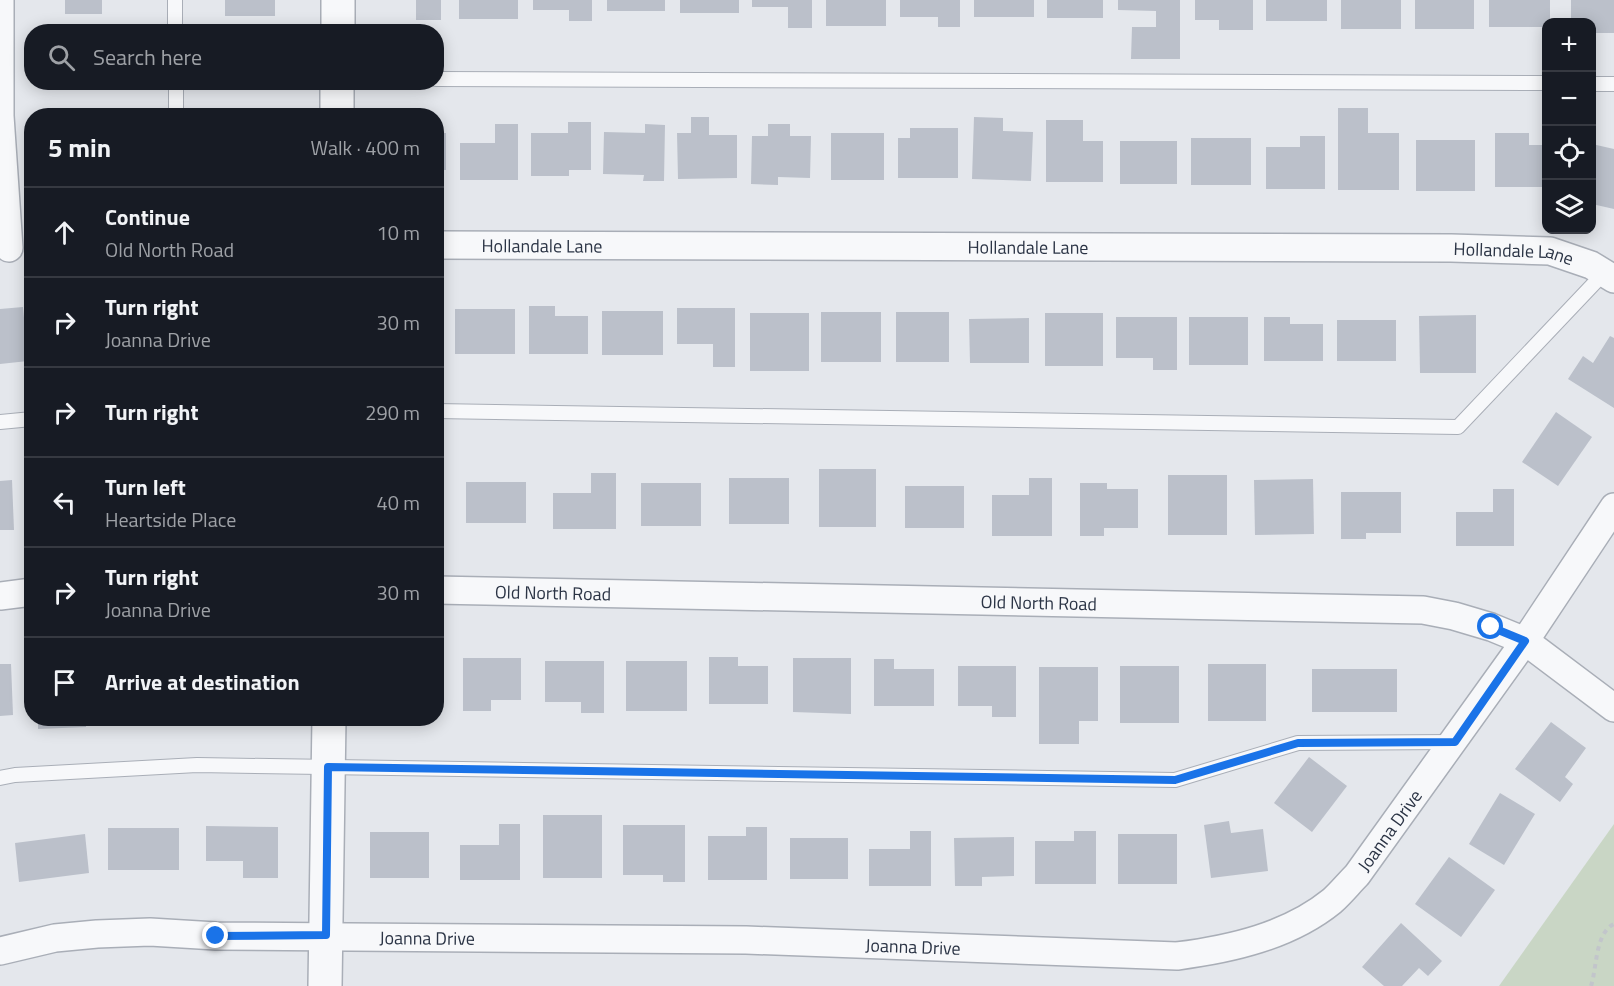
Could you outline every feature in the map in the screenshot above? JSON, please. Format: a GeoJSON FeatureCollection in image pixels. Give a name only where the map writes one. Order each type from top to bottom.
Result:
{"type":"FeatureCollection","features":[{"type":"Feature","properties":{"kind":"street"},"geometry":{"type":"LineString","coordinates":[[0,0],[0,116],[13,247]]}},
{"type":"Feature","properties":{"kind":"street"},"geometry":{"type":"LineString","coordinates":[[338,0],[338,24]]}},
{"type":"Feature","properties":{"kind":"street"},"geometry":{"type":"LineString","coordinates":[[336,108],[337,90]]}},
{"type":"Feature","properties":{"kind":"street","name":"Hollandale Lane"},"geometry":{"type":"LineString","coordinates":[[444,245],[1551,250],[1591,265],[1609,276]]}},
{"type":"Feature","properties":{"kind":"street","name":"Joanna Drive"},"geometry":{"type":"LineString","coordinates":[[0,951],[56,938],[150,932],[216,936],[326,935],[746,940],[1177,956],[1217,950],[1270,934],[1300,921],[1331,901],[1357,875],[1455,742],[1614,507]]}},
{"type":"Feature","properties":{"kind":"street","name":"Old North Road"},"geometry":{"type":"LineString","coordinates":[[444,590],[1424,610],[1491,627],[1525,641],[1614,708]]}},
{"type":"Feature","properties":{"kind":"street"},"geometry":{"type":"LineString","coordinates":[[0,596],[24,593]]}},
{"type":"Feature","properties":{"kind":"street"},"geometry":{"type":"LineString","coordinates":[[325,986],[328,726]]}},
{"type":"Feature","properties":{"kind":"lane"},"geometry":{"type":"LineString","coordinates":[[175,0],[175,24]]}},
{"type":"Feature","properties":{"kind":"lane"},"geometry":{"type":"LineString","coordinates":[[444,79],[1542,83]]}},
{"type":"Feature","properties":{"kind":"lane"},"geometry":{"type":"LineString","coordinates":[[1596,84],[1614,84]]}},
{"type":"Feature","properties":{"kind":"lane"},"geometry":{"type":"LineString","coordinates":[[176,90],[176,108]]}},
{"type":"Feature","properties":{"kind":"lane"},"geometry":{"type":"LineString","coordinates":[[444,411],[1458,427],[1609,276]]}},
{"type":"Feature","properties":{"kind":"lane"},"geometry":{"type":"LineString","coordinates":[[0,422],[24,420]]}},
{"type":"Feature","properties":{"kind":"lane"},"geometry":{"type":"LineString","coordinates":[[0,778],[15,775],[197,765],[1175,780],[1298,743],[1455,742]]}},
{"type":"Feature","properties":{"kind":"path"},"geometry":{"type":"LineString","coordinates":[[1591,986],[1596,973],[1597,950],[1607,928],[1614,924]]}},
{"type":"Feature","properties":{"kind":"green space"},"geometry":{"type":"Polygon","coordinates":[[[1614,824],[1614,986],[1499,986],[1614,824]]]}},
{"type":"Feature","properties":{"kind":"building"},"geometry":{"type":"Polygon","coordinates":[[[65,0],[102,0],[102,14],[65,14],[65,0]]]}},
{"type":"Feature","properties":{"kind":"building"},"geometry":{"type":"Polygon","coordinates":[[[225,0],[275,0],[275,16],[225,16],[225,0]]]}},
{"type":"Feature","properties":{"kind":"building"},"geometry":{"type":"Polygon","coordinates":[[[416,0],[441,0],[441,20],[416,20],[416,0]]]}},
{"type":"Feature","properties":{"kind":"building"},"geometry":{"type":"Polygon","coordinates":[[[459,0],[518,0],[518,19],[459,19],[459,0]]]}},
{"type":"Feature","properties":{"kind":"building"},"geometry":{"type":"Polygon","coordinates":[[[533,0],[592,0],[592,21],[569,21],[569,10],[533,10],[533,0]]]}},
{"type":"Feature","properties":{"kind":"building"},"geometry":{"type":"Polygon","coordinates":[[[607,0],[665,0],[665,11],[607,11],[607,0]]]}},
{"type":"Feature","properties":{"kind":"building"},"geometry":{"type":"Polygon","coordinates":[[[680,0],[739,0],[739,13],[680,13],[680,0]]]}},
{"type":"Feature","properties":{"kind":"building"},"geometry":{"type":"Polygon","coordinates":[[[752,0],[812,0],[812,28],[788,28],[788,7],[752,7],[752,0]]]}},
{"type":"Feature","properties":{"kind":"building"},"geometry":{"type":"Polygon","coordinates":[[[826,0],[886,0],[886,26],[826,26],[826,0]]]}},
{"type":"Feature","properties":{"kind":"building"},"geometry":{"type":"Polygon","coordinates":[[[900,0],[960,0],[960,27],[938,27],[938,17],[900,17],[900,0]]]}},
{"type":"Feature","properties":{"kind":"building"},"geometry":{"type":"Polygon","coordinates":[[[974,0],[1034,0],[1034,17],[974,17],[974,0]]]}},
{"type":"Feature","properties":{"kind":"building"},"geometry":{"type":"Polygon","coordinates":[[[1047,0],[1103,0],[1103,18],[1047,18],[1047,0]]]}},
{"type":"Feature","properties":{"kind":"building"},"geometry":{"type":"Polygon","coordinates":[[[1118,0],[1180,0],[1180,59],[1131,59],[1132,27],[1156,27],[1156,11],[1118,10],[1118,0]]]}},
{"type":"Feature","properties":{"kind":"building"},"geometry":{"type":"Polygon","coordinates":[[[1195,0],[1253,0],[1253,30],[1219,30],[1219,20],[1195,20],[1195,0]]]}},
{"type":"Feature","properties":{"kind":"building"},"geometry":{"type":"Polygon","coordinates":[[[1266,0],[1327,0],[1327,21],[1266,21],[1266,0]]]}},
{"type":"Feature","properties":{"kind":"building"},"geometry":{"type":"Polygon","coordinates":[[[1341,0],[1401,0],[1401,29],[1341,29],[1341,0]]]}},
{"type":"Feature","properties":{"kind":"building"},"geometry":{"type":"Polygon","coordinates":[[[1415,0],[1474,0],[1474,29],[1415,29],[1415,0]]]}},
{"type":"Feature","properties":{"kind":"building"},"geometry":{"type":"Polygon","coordinates":[[[1489,0],[1550,0],[1550,18],[1542,18],[1542,27],[1489,27],[1489,0]]]}},
{"type":"Feature","properties":{"kind":"building"},"geometry":{"type":"Polygon","coordinates":[[[1571,0],[1614,0],[1614,33],[1596,33],[1596,18],[1571,18],[1571,0]]]}},
{"type":"Feature","properties":{"kind":"building"},"geometry":{"type":"Polygon","coordinates":[[[1338,108],[1368,108],[1368,133],[1399,133],[1399,190],[1338,190],[1338,108]]]}},
{"type":"Feature","properties":{"kind":"building"},"geometry":{"type":"Polygon","coordinates":[[[691,117],[709,117],[709,135],[737,135],[737,178],[678,179],[677,133],[691,133],[691,117]]]}},
{"type":"Feature","properties":{"kind":"building"},"geometry":{"type":"Polygon","coordinates":[[[974,117],[1003,118],[1003,131],[1033,132],[1031,181],[972,179],[974,117]]]}},
{"type":"Feature","properties":{"kind":"building"},"geometry":{"type":"Polygon","coordinates":[[[1046,120],[1083,120],[1083,141],[1103,141],[1103,182],[1046,182],[1046,120]]]}},
{"type":"Feature","properties":{"kind":"building"},"geometry":{"type":"Polygon","coordinates":[[[568,122],[591,122],[591,170],[569,170],[569,176],[531,176],[531,133],[568,133],[568,122]]]}},
{"type":"Feature","properties":{"kind":"building"},"geometry":{"type":"Polygon","coordinates":[[[495,124],[518,124],[518,180],[460,180],[460,143],[495,143],[495,124]]]}},
{"type":"Feature","properties":{"kind":"building"},"geometry":{"type":"Polygon","coordinates":[[[645,124],[665,125],[664,181],[643,181],[644,175],[603,174],[604,132],[645,133],[645,124]]]}},
{"type":"Feature","properties":{"kind":"building"},"geometry":{"type":"Polygon","coordinates":[[[768,124],[790,124],[790,136],[811,136],[810,178],[778,177],[778,185],[751,184],[752,136],[768,136],[768,124]]]}},
{"type":"Feature","properties":{"kind":"building"},"geometry":{"type":"Polygon","coordinates":[[[910,128],[958,128],[958,178],[898,178],[898,138],[910,138],[910,128]]]}},
{"type":"Feature","properties":{"kind":"building"},"geometry":{"type":"Polygon","coordinates":[[[444,133],[446,133],[446,170],[444,170],[444,133]]]}},
{"type":"Feature","properties":{"kind":"building"},"geometry":{"type":"Polygon","coordinates":[[[831,133],[884,133],[884,180],[831,180],[831,133]]]}},
{"type":"Feature","properties":{"kind":"building"},"geometry":{"type":"Polygon","coordinates":[[[1495,133],[1529,133],[1529,145],[1542,145],[1542,187],[1495,187],[1495,133]]]}},
{"type":"Feature","properties":{"kind":"building"},"geometry":{"type":"Polygon","coordinates":[[[1300,136],[1325,136],[1325,189],[1266,189],[1266,147],[1300,147],[1300,136]]]}},
{"type":"Feature","properties":{"kind":"building"},"geometry":{"type":"Polygon","coordinates":[[[1191,138],[1251,138],[1251,185],[1191,185],[1191,138]]]}},
{"type":"Feature","properties":{"kind":"building"},"geometry":{"type":"Polygon","coordinates":[[[1416,140],[1475,140],[1475,191],[1416,191],[1416,140]]]}},
{"type":"Feature","properties":{"kind":"building"},"geometry":{"type":"Polygon","coordinates":[[[1120,141],[1177,141],[1177,184],[1120,184],[1120,141]]]}},
{"type":"Feature","properties":{"kind":"building"},"geometry":{"type":"Polygon","coordinates":[[[1596,145],[1614,149],[1614,209],[1596,205],[1596,145]]]}},
{"type":"Feature","properties":{"kind":"building"},"geometry":{"type":"Polygon","coordinates":[[[529,306],[555,306],[555,316],[588,316],[588,354],[529,354],[529,306]]]}},
{"type":"Feature","properties":{"kind":"building"},"geometry":{"type":"Polygon","coordinates":[[[23,307],[24,361],[0,364],[0,309],[23,307]]]}},
{"type":"Feature","properties":{"kind":"building"},"geometry":{"type":"Polygon","coordinates":[[[677,308],[735,308],[735,367],[713,367],[713,344],[677,344],[677,308]]]}},
{"type":"Feature","properties":{"kind":"building"},"geometry":{"type":"Polygon","coordinates":[[[455,309],[515,309],[515,354],[455,354],[455,309]]]}},
{"type":"Feature","properties":{"kind":"building"},"geometry":{"type":"Polygon","coordinates":[[[602,311],[663,311],[663,355],[602,355],[602,311]]]}},
{"type":"Feature","properties":{"kind":"building"},"geometry":{"type":"Polygon","coordinates":[[[821,312],[881,312],[881,362],[821,362],[821,312]]]}},
{"type":"Feature","properties":{"kind":"building"},"geometry":{"type":"Polygon","coordinates":[[[896,312],[949,312],[949,362],[896,362],[896,312]]]}},
{"type":"Feature","properties":{"kind":"building"},"geometry":{"type":"Polygon","coordinates":[[[750,313],[809,313],[809,371],[750,371],[750,313]]]}},
{"type":"Feature","properties":{"kind":"building"},"geometry":{"type":"Polygon","coordinates":[[[1045,313],[1103,313],[1103,366],[1045,366],[1045,313]]]}},
{"type":"Feature","properties":{"kind":"building"},"geometry":{"type":"Polygon","coordinates":[[[1476,315],[1476,373],[1420,373],[1419,316],[1476,315]]]}},
{"type":"Feature","properties":{"kind":"building"},"geometry":{"type":"Polygon","coordinates":[[[1116,317],[1177,317],[1177,370],[1153,370],[1153,358],[1116,358],[1116,317]]]}},
{"type":"Feature","properties":{"kind":"building"},"geometry":{"type":"Polygon","coordinates":[[[1189,317],[1248,317],[1248,365],[1189,365],[1189,317]]]}},
{"type":"Feature","properties":{"kind":"building"},"geometry":{"type":"Polygon","coordinates":[[[1264,317],[1290,317],[1290,324],[1323,324],[1323,361],[1264,361],[1264,317]]]}},
{"type":"Feature","properties":{"kind":"building"},"geometry":{"type":"Polygon","coordinates":[[[1029,318],[1029,363],[970,363],[969,319],[1029,318]]]}},
{"type":"Feature","properties":{"kind":"building"},"geometry":{"type":"Polygon","coordinates":[[[1337,320],[1396,320],[1396,361],[1337,361],[1337,320]]]}},
{"type":"Feature","properties":{"kind":"building"},"geometry":{"type":"Polygon","coordinates":[[[1610,336],[1614,338],[1614,408],[1568,379],[1583,356],[1593,363],[1610,336]]]}},
{"type":"Feature","properties":{"kind":"building"},"geometry":{"type":"Polygon","coordinates":[[[1556,412],[1592,437],[1558,486],[1522,462],[1556,412]]]}},
{"type":"Feature","properties":{"kind":"building"},"geometry":{"type":"Polygon","coordinates":[[[819,469],[876,469],[876,527],[819,527],[819,469]]]}},
{"type":"Feature","properties":{"kind":"building"},"geometry":{"type":"Polygon","coordinates":[[[591,473],[616,473],[616,529],[553,529],[553,493],[591,493],[591,473]]]}},
{"type":"Feature","properties":{"kind":"building"},"geometry":{"type":"Polygon","coordinates":[[[1168,475],[1227,475],[1227,535],[1168,535],[1168,475]]]}},
{"type":"Feature","properties":{"kind":"building"},"geometry":{"type":"Polygon","coordinates":[[[729,478],[789,478],[789,524],[729,524],[729,478]]]}},
{"type":"Feature","properties":{"kind":"building"},"geometry":{"type":"Polygon","coordinates":[[[1029,478],[1052,478],[1052,536],[992,536],[992,495],[1029,495],[1029,478]]]}},
{"type":"Feature","properties":{"kind":"building"},"geometry":{"type":"Polygon","coordinates":[[[1313,479],[1314,534],[1255,535],[1254,480],[1313,479]]]}},
{"type":"Feature","properties":{"kind":"building"},"geometry":{"type":"Polygon","coordinates":[[[12,480],[14,530],[0,530],[0,481],[12,480]]]}},
{"type":"Feature","properties":{"kind":"building"},"geometry":{"type":"Polygon","coordinates":[[[466,482],[526,482],[526,523],[466,523],[466,482]]]}},
{"type":"Feature","properties":{"kind":"building"},"geometry":{"type":"Polygon","coordinates":[[[641,483],[701,483],[701,526],[641,526],[641,483]]]}},
{"type":"Feature","properties":{"kind":"building"},"geometry":{"type":"Polygon","coordinates":[[[1080,483],[1107,483],[1107,489],[1138,489],[1138,528],[1104,528],[1104,536],[1080,536],[1080,483]]]}},
{"type":"Feature","properties":{"kind":"building"},"geometry":{"type":"Polygon","coordinates":[[[905,486],[964,486],[964,528],[905,528],[905,486]]]}},
{"type":"Feature","properties":{"kind":"building"},"geometry":{"type":"Polygon","coordinates":[[[1493,489],[1514,489],[1514,546],[1456,546],[1456,512],[1493,512],[1493,489]]]}},
{"type":"Feature","properties":{"kind":"building"},"geometry":{"type":"Polygon","coordinates":[[[1341,492],[1401,492],[1401,533],[1366,533],[1366,539],[1341,539],[1341,492]]]}},
{"type":"Feature","properties":{"kind":"building"},"geometry":{"type":"Polygon","coordinates":[[[709,657],[738,657],[738,666],[768,666],[768,704],[709,704],[709,657]]]}},
{"type":"Feature","properties":{"kind":"building"},"geometry":{"type":"Polygon","coordinates":[[[463,658],[521,658],[521,700],[491,700],[491,711],[463,711],[463,658]]]}},
{"type":"Feature","properties":{"kind":"building"},"geometry":{"type":"Polygon","coordinates":[[[793,658],[851,658],[851,714],[793,712],[793,658]]]}},
{"type":"Feature","properties":{"kind":"building"},"geometry":{"type":"Polygon","coordinates":[[[874,659],[894,659],[894,669],[934,669],[934,706],[874,706],[874,659]]]}},
{"type":"Feature","properties":{"kind":"building"},"geometry":{"type":"Polygon","coordinates":[[[545,661],[604,661],[604,713],[581,713],[581,702],[545,702],[545,661]]]}},
{"type":"Feature","properties":{"kind":"building"},"geometry":{"type":"Polygon","coordinates":[[[626,661],[687,661],[687,711],[626,711],[626,661]]]}},
{"type":"Feature","properties":{"kind":"building"},"geometry":{"type":"Polygon","coordinates":[[[0,664],[11,664],[13,715],[0,716],[0,664]]]}},
{"type":"Feature","properties":{"kind":"building"},"geometry":{"type":"Polygon","coordinates":[[[1208,664],[1266,664],[1266,721],[1208,721],[1208,664]]]}},
{"type":"Feature","properties":{"kind":"building"},"geometry":{"type":"Polygon","coordinates":[[[958,666],[1016,666],[1016,717],[992,717],[992,706],[958,706],[958,666]]]}},
{"type":"Feature","properties":{"kind":"building"},"geometry":{"type":"Polygon","coordinates":[[[1120,666],[1179,666],[1179,723],[1120,723],[1120,666]]]}},
{"type":"Feature","properties":{"kind":"building"},"geometry":{"type":"Polygon","coordinates":[[[1039,667],[1098,667],[1098,721],[1079,721],[1079,744],[1039,744],[1039,667]]]}},
{"type":"Feature","properties":{"kind":"building"},"geometry":{"type":"Polygon","coordinates":[[[1312,669],[1397,669],[1397,712],[1312,712],[1312,669]]]}},
{"type":"Feature","properties":{"kind":"building"},"geometry":{"type":"Polygon","coordinates":[[[1551,722],[1586,748],[1565,777],[1573,784],[1560,802],[1515,769],[1551,722]]]}},
{"type":"Feature","properties":{"kind":"building"},"geometry":{"type":"Polygon","coordinates":[[[38,726],[86,726],[86,727],[38,729],[38,726]]]}},
{"type":"Feature","properties":{"kind":"building"},"geometry":{"type":"Polygon","coordinates":[[[1309,757],[1347,786],[1312,832],[1274,803],[1309,757]]]}},
{"type":"Feature","properties":{"kind":"building"},"geometry":{"type":"Polygon","coordinates":[[[1500,793],[1535,814],[1504,865],[1469,844],[1500,793]]]}},
{"type":"Feature","properties":{"kind":"building"},"geometry":{"type":"Polygon","coordinates":[[[543,815],[602,815],[602,878],[543,878],[543,815]]]}},
{"type":"Feature","properties":{"kind":"building"},"geometry":{"type":"Polygon","coordinates":[[[1229,821],[1231,833],[1263,829],[1268,871],[1211,878],[1204,825],[1229,821]]]}},
{"type":"Feature","properties":{"kind":"building"},"geometry":{"type":"Polygon","coordinates":[[[499,824],[520,824],[520,880],[460,880],[460,845],[499,845],[499,824]]]}},
{"type":"Feature","properties":{"kind":"building"},"geometry":{"type":"Polygon","coordinates":[[[623,825],[685,825],[685,882],[663,882],[663,875],[623,875],[623,825]]]}},
{"type":"Feature","properties":{"kind":"building"},"geometry":{"type":"Polygon","coordinates":[[[206,826],[278,827],[278,878],[243,878],[243,861],[206,861],[206,826]]]}},
{"type":"Feature","properties":{"kind":"building"},"geometry":{"type":"Polygon","coordinates":[[[746,827],[767,827],[767,880],[708,880],[708,836],[746,836],[746,827]]]}},
{"type":"Feature","properties":{"kind":"building"},"geometry":{"type":"Polygon","coordinates":[[[108,828],[179,828],[179,870],[108,870],[108,828]]]}},
{"type":"Feature","properties":{"kind":"building"},"geometry":{"type":"Polygon","coordinates":[[[910,831],[931,831],[931,886],[869,886],[869,849],[910,849],[910,831]]]}},
{"type":"Feature","properties":{"kind":"building"},"geometry":{"type":"Polygon","coordinates":[[[1074,831],[1096,831],[1096,884],[1035,884],[1035,841],[1074,841],[1074,831]]]}},
{"type":"Feature","properties":{"kind":"building"},"geometry":{"type":"Polygon","coordinates":[[[370,832],[429,832],[429,878],[370,878],[370,832]]]}},
{"type":"Feature","properties":{"kind":"building"},"geometry":{"type":"Polygon","coordinates":[[[85,834],[89,873],[19,882],[15,843],[85,834]]]}},
{"type":"Feature","properties":{"kind":"building"},"geometry":{"type":"Polygon","coordinates":[[[1118,834],[1177,834],[1177,884],[1118,884],[1118,834]]]}},
{"type":"Feature","properties":{"kind":"building"},"geometry":{"type":"Polygon","coordinates":[[[1014,837],[1014,876],[982,877],[982,886],[955,886],[954,838],[1014,837]]]}},
{"type":"Feature","properties":{"kind":"building"},"geometry":{"type":"Polygon","coordinates":[[[790,838],[848,838],[848,879],[790,879],[790,838]]]}},
{"type":"Feature","properties":{"kind":"building"},"geometry":{"type":"Polygon","coordinates":[[[1449,857],[1495,890],[1461,937],[1415,904],[1449,857]]]}},
{"type":"Feature","properties":{"kind":"building"},"geometry":{"type":"Polygon","coordinates":[[[1401,923],[1442,961],[1428,976],[1419,968],[1402,986],[1384,986],[1362,967],[1401,923]]]}},
{"type":"Feature","properties":{"kind":"route"},"geometry":{"type":"LineString","coordinates":[[216,936],[326,935],[328,767],[1175,780],[1298,743],[1455,742],[1525,641],[1491,627]]}}]}
